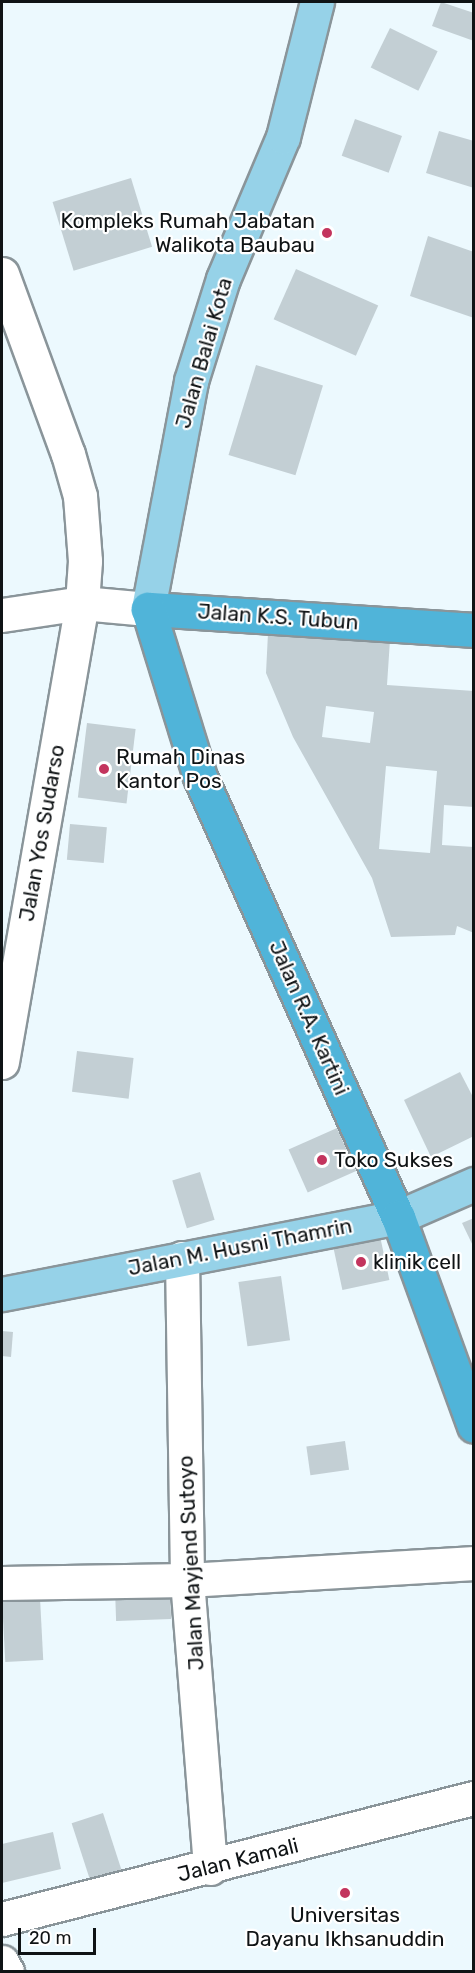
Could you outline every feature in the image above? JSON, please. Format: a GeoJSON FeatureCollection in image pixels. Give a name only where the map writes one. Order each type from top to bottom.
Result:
{"type":"FeatureCollection","features":[{"type":"Feature","properties":{"kind":"highway","name":"Jalan K.S. Tubun"},"geometry":{"type":"LineString","coordinates":[[148,609],[474,630]]}},
{"type":"Feature","properties":{"kind":"highway","name":"Jalan R.A. Kartini"},"geometry":{"type":"LineString","coordinates":[[148,609],[200,777],[398,1217],[474,1426]]}},
{"type":"Feature","properties":{"kind":"main road","name":"Jalan Balai Kota"},"geometry":{"type":"LineString","coordinates":[[148,609],[191,381],[223,279],[283,137],[317,2]]}},
{"type":"Feature","properties":{"kind":"main road","name":"Jalan M. Husni Thamrin"},"geometry":{"type":"LineString","coordinates":[[2,1294],[398,1217],[474,1184]]}},
{"type":"Feature","properties":{"kind":"street","name":"Jalan Yos Sudarso"},"geometry":{"type":"LineString","coordinates":[[2,274],[28,335],[80,496],[82,603],[2,1062]]}},
{"type":"Feature","properties":{"kind":"street","name":"Jalan K.S. Tubun"},"geometry":{"type":"LineString","coordinates":[[2,615],[82,603],[148,609]]}},
{"type":"Feature","properties":{"kind":"street","name":"Jalan Mayjend Sutoyo"},"geometry":{"type":"LineString","coordinates":[[182,1258],[187,1580],[210,1868]]}},
{"type":"Feature","properties":{"kind":"street"},"geometry":{"type":"LineString","coordinates":[[2,1583],[187,1580],[474,1563]]}},
{"type":"Feature","properties":{"kind":"street","name":"Jalan Kamali"},"geometry":{"type":"LineString","coordinates":[[2,1918],[210,1868],[474,1798]]}},
{"type":"Feature","properties":{"kind":"street"},"geometry":{"type":"LineString","coordinates":[[2,1962],[7,1971]]}},
{"type":"Feature","properties":{"kind":"building"},"geometry":{"type":"Polygon","coordinates":[[[441,2],[474,13],[474,41],[432,26],[441,2]]]}},
{"type":"Feature","properties":{"kind":"building"},"geometry":{"type":"Polygon","coordinates":[[[390,28],[438,51],[418,91],[371,68],[390,28]]]}},
{"type":"Feature","properties":{"kind":"building"},"geometry":{"type":"Polygon","coordinates":[[[355,119],[402,136],[389,173],[342,156],[355,119]]]}},
{"type":"Feature","properties":{"kind":"building"},"geometry":{"type":"Polygon","coordinates":[[[439,131],[474,141],[474,188],[426,173],[439,131]]]}},
{"type":"Feature","properties":{"kind":"building"},"geometry":{"type":"Polygon","coordinates":[[[131,178],[152,247],[74,271],[53,202],[131,178]]]}},
{"type":"Feature","properties":{"kind":"building"},"geometry":{"type":"Polygon","coordinates":[[[428,236],[474,252],[474,318],[410,296],[428,236]]]}},
{"type":"Feature","properties":{"kind":"building"},"geometry":{"type":"Polygon","coordinates":[[[296,269],[378,306],[356,356],[274,319],[296,269]]]}},
{"type":"Feature","properties":{"kind":"building"},"geometry":{"type":"Polygon","coordinates":[[[256,365],[323,385],[295,475],[229,455],[256,365]]]}},
{"type":"Feature","properties":{"kind":"building"},"geometry":{"type":"Polygon","coordinates":[[[269,613],[390,640],[387,685],[474,691],[474,807],[444,805],[442,845],[474,847],[474,933],[457,926],[455,935],[391,937],[372,878],[293,737],[266,673],[269,613]],[[326,706],[322,737],[370,743],[374,712],[326,706]],[[386,766],[379,849],[430,853],[437,771],[386,766]]]}},
{"type":"Feature","properties":{"kind":"building"},"geometry":{"type":"Polygon","coordinates":[[[87,723],[136,729],[126,803],[78,797],[87,723]]]}},
{"type":"Feature","properties":{"kind":"building"},"geometry":{"type":"Polygon","coordinates":[[[70,824],[107,827],[104,863],[67,860],[70,824]]]}},
{"type":"Feature","properties":{"kind":"building"},"geometry":{"type":"Polygon","coordinates":[[[77,1051],[134,1058],[129,1099],[72,1092],[77,1051]]]}},
{"type":"Feature","properties":{"kind":"building"},"geometry":{"type":"Polygon","coordinates":[[[460,1072],[474,1099],[474,1136],[431,1157],[404,1100],[460,1072]]]}},
{"type":"Feature","properties":{"kind":"building","name":"Toko Sukses"},"geometry":{"type":"Polygon","coordinates":[[[337,1128],[356,1171],[308,1192],[289,1150],[337,1128]]]}},
{"type":"Feature","properties":{"kind":"building"},"geometry":{"type":"Polygon","coordinates":[[[200,1172],[215,1220],[187,1228],[172,1180],[200,1172]]]}},
{"type":"Feature","properties":{"kind":"building"},"geometry":{"type":"Polygon","coordinates":[[[474,1218],[474,1248],[462,1223],[474,1218]]]}},
{"type":"Feature","properties":{"kind":"building","name":"klinik cell"},"geometry":{"type":"Polygon","coordinates":[[[380,1236],[389,1280],[342,1290],[333,1246],[380,1236]]]}},
{"type":"Feature","properties":{"kind":"building"},"geometry":{"type":"Polygon","coordinates":[[[281,1276],[290,1340],[247,1346],[238,1282],[281,1276]]]}},
{"type":"Feature","properties":{"kind":"building"},"geometry":{"type":"Polygon","coordinates":[[[2,1331],[13,1332],[11,1357],[2,1356],[2,1331]]]}},
{"type":"Feature","properties":{"kind":"building"},"geometry":{"type":"Polygon","coordinates":[[[345,1441],[349,1470],[310,1475],[306,1446],[345,1441]]]}},
{"type":"Feature","properties":{"kind":"building"},"geometry":{"type":"Polygon","coordinates":[[[170,1588],[171,1619],[116,1621],[115,1590],[170,1588]]]}},
{"type":"Feature","properties":{"kind":"building"},"geometry":{"type":"Polygon","coordinates":[[[40,1598],[43,1660],[5,1662],[2,1600],[40,1598]]]}},
{"type":"Feature","properties":{"kind":"building"},"geometry":{"type":"Polygon","coordinates":[[[103,1813],[122,1870],[90,1880],[72,1823],[103,1813]]]}},
{"type":"Feature","properties":{"kind":"building"},"geometry":{"type":"Polygon","coordinates":[[[53,1832],[61,1869],[2,1883],[2,1844],[53,1832]]]}},
{"type":"Feature","properties":{"kind":"place","name":"Kompleks Rumah Jabatan Walikota Baubau"},"geometry":{"type":"Point","coordinates":[327,233]}},
{"type":"Feature","properties":{"kind":"place","name":"Rumah Dinas Kantor Pos"},"geometry":{"type":"Point","coordinates":[104,769]}},
{"type":"Feature","properties":{"kind":"place","name":"Toko Sukses"},"geometry":{"type":"Point","coordinates":[322,1160]}},
{"type":"Feature","properties":{"kind":"place","name":"klinik cell"},"geometry":{"type":"Point","coordinates":[361,1262]}},
{"type":"Feature","properties":{"kind":"place","name":"Universitas Dayanu Ikhsanuddin"},"geometry":{"type":"Point","coordinates":[345,1893]}}]}
